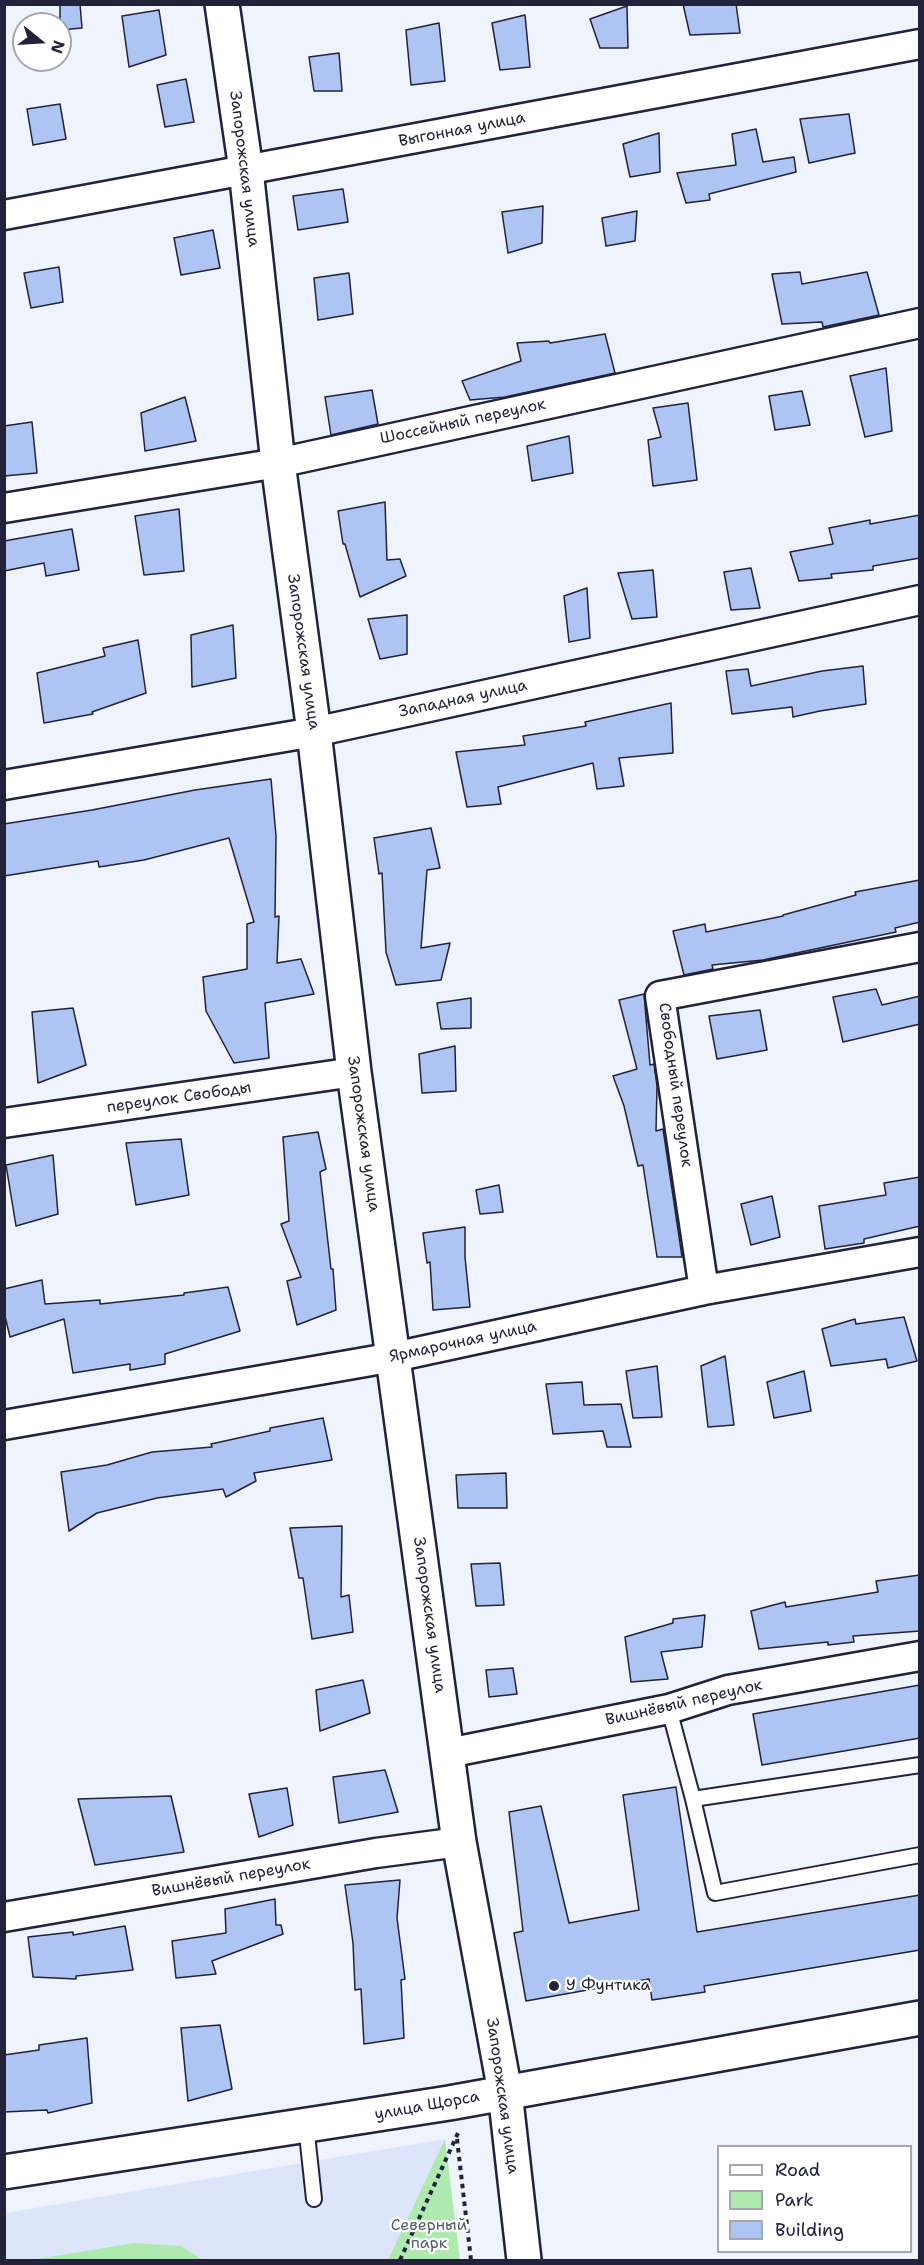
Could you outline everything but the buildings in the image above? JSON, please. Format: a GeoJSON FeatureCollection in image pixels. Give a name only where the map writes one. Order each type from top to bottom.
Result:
{"type":"FeatureCollection","features":[{"type":"Feature","properties":{"kind":"street","name":"Запорожская улица"},"geometry":{"type":"LineString","coordinates":[[222,4],[246,170],[278,463],[314,732],[354,1072],[448,1753],[489,2095],[524,2260]]}},
{"type":"Feature","properties":{"kind":"street","name":"Выгонная улица"},"geometry":{"type":"LineString","coordinates":[[4,214],[920,44]]}},
{"type":"Feature","properties":{"kind":"street","name":"Шоссейный переулок"},"geometry":{"type":"LineString","coordinates":[[4,508],[278,463],[920,323]]}},
{"type":"Feature","properties":{"kind":"street","name":"Западная улица"},"geometry":{"type":"LineString","coordinates":[[4,785],[314,732],[920,600]]}},
{"type":"Feature","properties":{"kind":"street","name":"Свободный переулок"},"geometry":{"type":"LineString","coordinates":[[704,1290],[660,996],[920,947]]}},
{"type":"Feature","properties":{"kind":"street","name":"переулок Свободы"},"geometry":{"type":"LineString","coordinates":[[4,1123],[354,1072]]}},
{"type":"Feature","properties":{"kind":"street","name":"Ярмарочная улица"},"geometry":{"type":"LineString","coordinates":[[4,1425],[394,1357],[704,1290],[920,1252]]}},
{"type":"Feature","properties":{"kind":"street","name":"Вишнёвый переулок"},"geometry":{"type":"LineString","coordinates":[[448,1753],[669,1709],[728,1690],[920,1656]]}},
{"type":"Feature","properties":{"kind":"street","name":"Вишнёвый переулок"},"geometry":{"type":"LineString","coordinates":[[4,1917],[375,1853],[459,1842]]}},
{"type":"Feature","properties":{"kind":"street","name":"улица Щорса"},"geometry":{"type":"LineString","coordinates":[[4,2172],[306,2126],[920,2018]]}},
{"type":"Feature","properties":{"kind":"lane"},"geometry":{"type":"LineString","coordinates":[[669,1709],[715,1893],[920,1855]]}},
{"type":"Feature","properties":{"kind":"lane"},"geometry":{"type":"LineString","coordinates":[[693,1799],[920,1765]]}},
{"type":"Feature","properties":{"kind":"lane"},"geometry":{"type":"LineString","coordinates":[[306,2126],[314,2199]]}},
{"type":"Feature","properties":{"kind":"path"},"geometry":{"type":"LineString","coordinates":[[400,2260],[456,2137],[489,2095]]}},
{"type":"Feature","properties":{"kind":"path"},"geometry":{"type":"LineString","coordinates":[[456,2137],[471,2260]]}},
{"type":"Feature","properties":{"kind":"shaded area"},"geometry":{"type":"Polygon","coordinates":[[[445,2139],[388,2260],[5,2260],[5,2213],[445,2139]]]}},
{"type":"Feature","properties":{"kind":"green space","name":"Северный парк"},"geometry":{"type":"Polygon","coordinates":[[[445,2139],[460,2260],[388,2260],[445,2139]]]}},
{"type":"Feature","properties":{"kind":"green space"},"geometry":{"type":"Polygon","coordinates":[[[134,2243],[181,2246],[203,2260],[31,2260],[134,2243]]]}},
{"type":"Feature","properties":{"kind":"place","name":"У Фунтика"},"geometry":{"type":"Point","coordinates":[554,1986]}}]}
